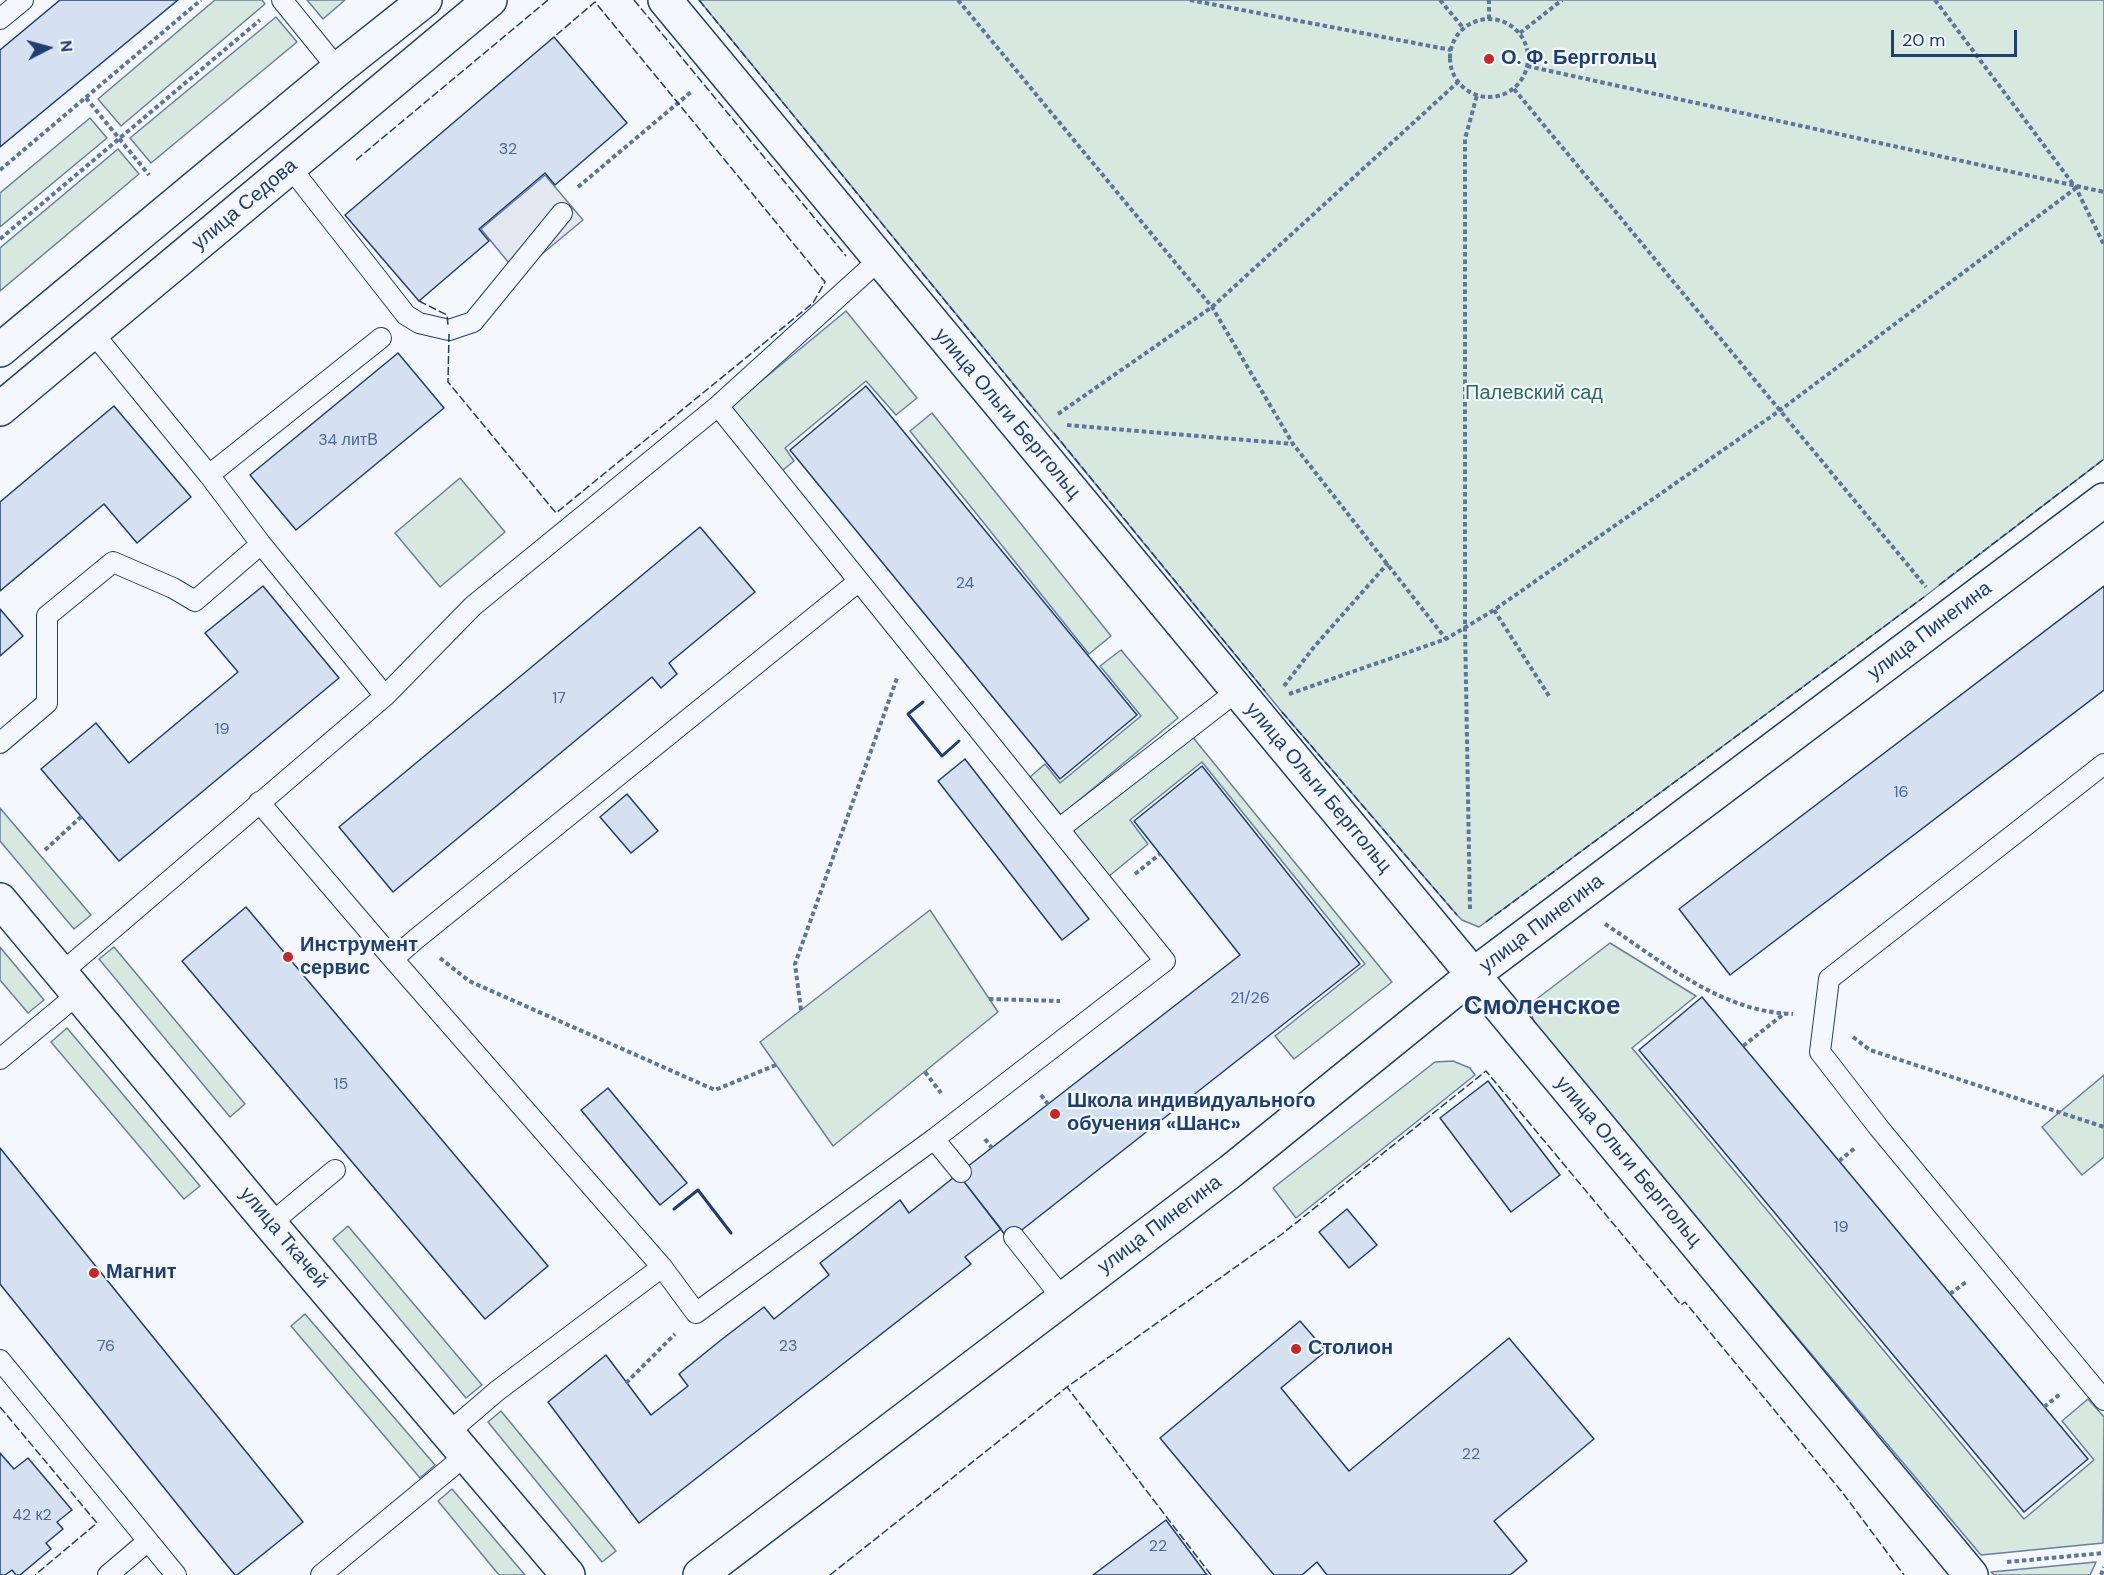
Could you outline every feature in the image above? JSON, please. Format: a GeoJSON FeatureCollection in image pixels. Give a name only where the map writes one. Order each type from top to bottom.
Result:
{"type":"FeatureCollection","features":[{"type":"Feature","properties":{"kind":"street"},"geometry":{"type":"LineString","coordinates":[[2,345],[425,0]]}},
{"type":"Feature","properties":{"kind":"street","name":"улица Седова"},"geometry":{"type":"LineString","coordinates":[[0,409],[490,0]]}},
{"type":"Feature","properties":{"kind":"street","name":"улица Ольги Берггольц"},"geometry":{"type":"LineString","coordinates":[[665,0],[1473,975],[1984,1569]]}},
{"type":"Feature","properties":{"kind":"street","name":"улица Пинегина"},"geometry":{"type":"LineString","coordinates":[[700,1575],[1232,1170],[1473,975],[2104,500]]}},
{"type":"Feature","properties":{"kind":"street","name":"улица Ткачей"},"geometry":{"type":"LineString","coordinates":[[0,900],[567,1575]]}},
{"type":"Feature","properties":{"kind":"lane"},"geometry":{"type":"LineString","coordinates":[[0,19],[23,0]]}},
{"type":"Feature","properties":{"kind":"lane"},"geometry":{"type":"LineString","coordinates":[[282,0],[338,69]]}},
{"type":"Feature","properties":{"kind":"lane"},"geometry":{"type":"LineString","coordinates":[[290,167],[406,315],[419,323],[449,330],[473,322],[562,213]]}},
{"type":"Feature","properties":{"kind":"lane"},"geometry":{"type":"LineString","coordinates":[[0,1059],[69,984],[259,802],[385,696],[473,606],[718,406],[879,260]]}},
{"type":"Feature","properties":{"kind":"lane"},"geometry":{"type":"LineString","coordinates":[[93,333],[385,696]]}},
{"type":"Feature","properties":{"kind":"lane"},"geometry":{"type":"LineString","coordinates":[[209,475],[381,338]]}},
{"type":"Feature","properties":{"kind":"lane"},"geometry":{"type":"LineString","coordinates":[[259,802],[393,960],[663,1267],[696,1313],[934,1139],[1164,961],[718,406]]}},
{"type":"Feature","properties":{"kind":"lane"},"geometry":{"type":"LineString","coordinates":[[0,743],[46,704],[47,616],[113,562],[173,588],[195,601],[261,544]]}},
{"type":"Feature","properties":{"kind":"lane"},"geometry":{"type":"LineString","coordinates":[[393,960],[859,581]]}},
{"type":"Feature","properties":{"kind":"lane"},"geometry":{"type":"LineString","coordinates":[[1059,829],[1237,691]]}},
{"type":"Feature","properties":{"kind":"lane"},"geometry":{"type":"LineString","coordinates":[[2104,764],[1829,979],[1820,1052],[1879,1128],[2104,1400]]}},
{"type":"Feature","properties":{"kind":"lane"},"geometry":{"type":"LineString","coordinates":[[934,1139],[961,1172]]}},
{"type":"Feature","properties":{"kind":"lane"},"geometry":{"type":"LineString","coordinates":[[270,1224],[334,1170]]}},
{"type":"Feature","properties":{"kind":"lane"},"geometry":{"type":"LineString","coordinates":[[1014,1237],[1063,1299]]}},
{"type":"Feature","properties":{"kind":"lane"},"geometry":{"type":"LineString","coordinates":[[321,1575],[457,1444],[497,1391],[663,1267]]}},
{"type":"Feature","properties":{"kind":"lane"},"geometry":{"type":"LineString","coordinates":[[0,1360],[176,1575]]}},
{"type":"Feature","properties":{"kind":"lane"},"geometry":{"type":"LineString","coordinates":[[108,1575],[148,1541]]}},
{"type":"Feature","properties":{"kind":"path"},"geometry":{"type":"LineString","coordinates":[[0,170],[201,0]]}},
{"type":"Feature","properties":{"kind":"path"},"geometry":{"type":"LineString","coordinates":[[0,239],[282,0]]}},
{"type":"Feature","properties":{"kind":"path"},"geometry":{"type":"LineString","coordinates":[[958,0],[1212,307],[1293,444],[1446,639]]}},
{"type":"Feature","properties":{"kind":"path"},"geometry":{"type":"LineString","coordinates":[[1190,0],[1451,50]]}},
{"type":"Feature","properties":{"kind":"path"},"geometry":{"type":"LineString","coordinates":[[1440,0],[1464,29]]}},
{"type":"Feature","properties":{"kind":"path"},"geometry":{"type":"LineString","coordinates":[[1489,0],[1489,19]]}},
{"type":"Feature","properties":{"kind":"path"},"geometry":{"type":"LineString","coordinates":[[1520,33],[1562,0]]}},
{"type":"Feature","properties":{"kind":"path"},"geometry":{"type":"LineString","coordinates":[[1935,0],[2076,188],[2104,245]]}},
{"type":"Feature","properties":{"kind":"path"},"geometry":{"type":"LineString","coordinates":[[1489,19],[1500,21],[1520,33],[1526,43],[1527,66],[1522,79],[1514,89],[1496,97],[1477,95],[1458,82],[1450,62],[1451,50],[1456,38],[1464,29],[1476,22],[1489,19]]}},
{"type":"Feature","properties":{"kind":"path"},"geometry":{"type":"LineString","coordinates":[[1527,66],[2076,188],[2104,192]]}},
{"type":"Feature","properties":{"kind":"path"},"geometry":{"type":"LineString","coordinates":[[1055,416],[1212,307],[1458,82]]}},
{"type":"Feature","properties":{"kind":"path"},"geometry":{"type":"LineString","coordinates":[[574,190],[697,88]]}},
{"type":"Feature","properties":{"kind":"path"},"geometry":{"type":"LineString","coordinates":[[1514,89],[1927,588]]}},
{"type":"Feature","properties":{"kind":"path"},"geometry":{"type":"LineString","coordinates":[[1470,915],[1465,627],[1465,139],[1477,95]]}},
{"type":"Feature","properties":{"kind":"path"},"geometry":{"type":"LineString","coordinates":[[86,98],[149,176]]}},
{"type":"Feature","properties":{"kind":"path"},"geometry":{"type":"LineString","coordinates":[[1284,697],[1446,639],[1494,610],[1779,411],[2076,188]]}},
{"type":"Feature","properties":{"kind":"path"},"geometry":{"type":"LineString","coordinates":[[1057,424],[1293,444]]}},
{"type":"Feature","properties":{"kind":"path"},"geometry":{"type":"LineString","coordinates":[[1280,692],[1314,647],[1388,563]]}},
{"type":"Feature","properties":{"kind":"path"},"geometry":{"type":"LineString","coordinates":[[1494,610],[1549,696]]}},
{"type":"Feature","properties":{"kind":"path"},"geometry":{"type":"LineString","coordinates":[[801,1010],[795,963],[909,643]]}},
{"type":"Feature","properties":{"kind":"path"},"geometry":{"type":"LineString","coordinates":[[45,850],[82,816]]}},
{"type":"Feature","properties":{"kind":"path"},"geometry":{"type":"LineString","coordinates":[[1604,924],[1707,991],[1738,1004],[1785,1013],[1824,1015],[1870,1050],[2104,1127]]}},
{"type":"Feature","properties":{"kind":"path"},"geometry":{"type":"LineString","coordinates":[[416,939],[469,981],[715,1090],[776,1065]]}},
{"type":"Feature","properties":{"kind":"path"},"geometry":{"type":"LineString","coordinates":[[989,999],[1111,1002]]}},
{"type":"Feature","properties":{"kind":"path"},"geometry":{"type":"LineString","coordinates":[[1743,1046],[1785,1013]]}},
{"type":"Feature","properties":{"kind":"path"},"geometry":{"type":"LineString","coordinates":[[626,1383],[696,1313]]}},
{"type":"Feature","properties":{"kind":"path"},"geometry":{"type":"LineString","coordinates":[[1984,1569],[2104,1553]]}},
{"type":"Feature","properties":{"kind":"path"},"geometry":{"type":"LineString","coordinates":[[2101,1575],[2104,1567]]}},
{"type":"Feature","properties":{"kind":"green space"},"geometry":{"type":"Polygon","coordinates":[[[215,0],[262,0],[265,4],[121,126],[98,99],[215,0]]]}},
{"type":"Feature","properties":{"kind":"green space"},"geometry":{"type":"Polygon","coordinates":[[[307,0],[345,0],[323,19],[307,0]]]}},
{"type":"Feature","properties":{"kind":"green space","name":"Палевский сад"},"geometry":{"type":"Polygon","coordinates":[[[699,0],[2104,0],[2104,459],[1924,597],[1479,927],[1462,920],[1457,915],[1282,712],[699,0]]]}},
{"type":"Feature","properties":{"kind":"green space"},"geometry":{"type":"Polygon","coordinates":[[[276,17],[297,42],[151,163],[130,138],[276,17]]]}},
{"type":"Feature","properties":{"kind":"green space"},"geometry":{"type":"Polygon","coordinates":[[[90,118],[107,138],[0,227],[0,193],[90,118]]]}},
{"type":"Feature","properties":{"kind":"green space"},"geometry":{"type":"Polygon","coordinates":[[[118,149],[139,174],[0,291],[0,248],[118,149]]]}},
{"type":"Feature","properties":{"kind":"green space"},"geometry":{"type":"Polygon","coordinates":[[[846,311],[917,398],[896,415],[866,381],[785,448],[794,461],[777,475],[725,411],[846,311]]]}},
{"type":"Feature","properties":{"kind":"green space"},"geometry":{"type":"Polygon","coordinates":[[[932,413],[1111,636],[1089,654],[910,431],[932,413]]]}},
{"type":"Feature","properties":{"kind":"green space"},"geometry":{"type":"Polygon","coordinates":[[[460,478],[505,532],[440,587],[395,533],[460,478]]]}},
{"type":"Feature","properties":{"kind":"green space"},"geometry":{"type":"Polygon","coordinates":[[[1121,650],[1178,718],[1061,815],[1030,777],[1045,764],[1060,783],[1141,716],[1100,666],[1121,650]]]}},
{"type":"Feature","properties":{"kind":"green space"},"geometry":{"type":"Polygon","coordinates":[[[1191,735],[1392,982],[1294,1059],[1275,1036],[1365,964],[1202,762],[1130,820],[1148,844],[1108,877],[1072,832],[1191,735]]]}},
{"type":"Feature","properties":{"kind":"green space"},"geometry":{"type":"Polygon","coordinates":[[[0,808],[91,915],[74,929],[0,841],[0,808]]]}},
{"type":"Feature","properties":{"kind":"green space"},"geometry":{"type":"Polygon","coordinates":[[[930,910],[998,1012],[833,1146],[760,1042],[930,910]]]}},
{"type":"Feature","properties":{"kind":"green space"},"geometry":{"type":"Polygon","coordinates":[[[1610,943],[1696,996],[1632,1048],[2024,1519],[2094,1460],[2062,1421],[2088,1399],[2104,1417],[2103,1543],[1981,1555],[1535,1027],[1531,1012],[1534,1001],[1610,943]]]}},
{"type":"Feature","properties":{"kind":"green space"},"geometry":{"type":"Polygon","coordinates":[[[0,947],[44,1000],[28,1013],[0,980],[0,947]]]}},
{"type":"Feature","properties":{"kind":"green space"},"geometry":{"type":"Polygon","coordinates":[[[114,947],[245,1104],[230,1117],[99,959],[114,947]]]}},
{"type":"Feature","properties":{"kind":"green space"},"geometry":{"type":"Polygon","coordinates":[[[67,1028],[200,1186],[184,1199],[51,1042],[67,1028]]]}},
{"type":"Feature","properties":{"kind":"green space"},"geometry":{"type":"Polygon","coordinates":[[[1453,1061],[1470,1068],[1475,1075],[1296,1218],[1273,1188],[1435,1062],[1453,1061]]]}},
{"type":"Feature","properties":{"kind":"green space"},"geometry":{"type":"Polygon","coordinates":[[[2104,1075],[2104,1157],[2082,1175],[2042,1127],[2104,1075]]]}},
{"type":"Feature","properties":{"kind":"green space"},"geometry":{"type":"Polygon","coordinates":[[[348,1226],[482,1385],[466,1398],[333,1239],[348,1226]]]}},
{"type":"Feature","properties":{"kind":"green space"},"geometry":{"type":"Polygon","coordinates":[[[305,1314],[435,1465],[420,1478],[291,1326],[305,1314]]]}},
{"type":"Feature","properties":{"kind":"green space"},"geometry":{"type":"Polygon","coordinates":[[[501,1411],[616,1551],[602,1562],[488,1422],[501,1411]]]}},
{"type":"Feature","properties":{"kind":"green space"},"geometry":{"type":"Polygon","coordinates":[[[452,1489],[525,1575],[499,1575],[438,1501],[452,1489]]]}},
{"type":"Feature","properties":{"kind":"green space"},"geometry":{"type":"Polygon","coordinates":[[[2096,1562],[2090,1575],[1994,1575],[1991,1572],[2096,1562]]]}},
{"type":"Feature","properties":{"kind":"shaded area"},"geometry":{"type":"Polygon","coordinates":[[[545,175],[583,220],[518,274],[481,229],[545,175]]]}},
{"type":"Feature","properties":{"kind":"building"},"geometry":{"type":"Polygon","coordinates":[[[60,0],[178,0],[0,147],[0,50],[60,0]]]}},
{"type":"Feature","properties":{"kind":"building"},"geometry":{"type":"Polygon","coordinates":[[[554,37],[627,123],[555,185],[545,173],[479,229],[489,241],[419,301],[345,215],[554,37]]]}},
{"type":"Feature","properties":{"kind":"building"},"geometry":{"type":"Polygon","coordinates":[[[398,353],[444,408],[296,530],[250,475],[398,353]]]}},
{"type":"Feature","properties":{"kind":"building"},"geometry":{"type":"Polygon","coordinates":[[[866,386],[1137,715],[1060,779],[790,450],[866,386]]]}},
{"type":"Feature","properties":{"kind":"building"},"geometry":{"type":"Polygon","coordinates":[[[114,406],[191,497],[137,543],[104,504],[0,591],[0,502],[114,406]]]}},
{"type":"Feature","properties":{"kind":"building"},"geometry":{"type":"Polygon","coordinates":[[[700,527],[755,592],[669,663],[677,674],[661,688],[652,677],[393,892],[339,827],[700,527]]]}},
{"type":"Feature","properties":{"kind":"building"},"geometry":{"type":"Polygon","coordinates":[[[263,586],[339,678],[119,861],[41,769],[96,723],[129,763],[238,672],[205,633],[263,586]]]}},
{"type":"Feature","properties":{"kind":"building"},"geometry":{"type":"Polygon","coordinates":[[[2104,586],[2104,690],[1730,975],[1679,909],[2104,586]]]}},
{"type":"Feature","properties":{"kind":"building"},"geometry":{"type":"Polygon","coordinates":[[[0,609],[23,636],[0,656],[0,609]]]}},
{"type":"Feature","properties":{"kind":"building"},"geometry":{"type":"Polygon","coordinates":[[[965,759],[1089,919],[1062,940],[938,781],[965,759]]]}},
{"type":"Feature","properties":{"kind":"building"},"geometry":{"type":"Polygon","coordinates":[[[1202,766],[1360,964],[1009,1240],[958,1174],[1240,955],[1134,821],[1202,766]]]}},
{"type":"Feature","properties":{"kind":"building"},"geometry":{"type":"Polygon","coordinates":[[[627,794],[658,831],[631,853],[600,817],[627,794]]]}},
{"type":"Feature","properties":{"kind":"building"},"geometry":{"type":"Polygon","coordinates":[[[246,907],[548,1266],[485,1319],[182,961],[246,907]]]}},
{"type":"Feature","properties":{"kind":"building"},"geometry":{"type":"Polygon","coordinates":[[[1702,997],[2088,1459],[2024,1512],[1639,1050],[1702,997]]]}},
{"type":"Feature","properties":{"kind":"building"},"geometry":{"type":"Polygon","coordinates":[[[1488,1081],[1560,1175],[1511,1212],[1440,1118],[1488,1081]]]}},
{"type":"Feature","properties":{"kind":"building"},"geometry":{"type":"Polygon","coordinates":[[[608,1088],[687,1183],[660,1205],[581,1110],[608,1088]]]}},
{"type":"Feature","properties":{"kind":"building"},"geometry":{"type":"Polygon","coordinates":[[[0,1148],[303,1522],[237,1575],[198,1530],[0,1284],[0,1148]]]}},
{"type":"Feature","properties":{"kind":"building"},"geometry":{"type":"Polygon","coordinates":[[[958,1174],[1001,1229],[965,1257],[971,1264],[639,1523],[548,1402],[606,1355],[651,1415],[688,1386],[679,1374],[721,1340],[764,1307],[774,1319],[829,1275],[820,1263],[900,1200],[909,1213],[958,1174]]]}},
{"type":"Feature","properties":{"kind":"building"},"geometry":{"type":"Polygon","coordinates":[[[1347,1209],[1377,1245],[1349,1268],[1319,1232],[1347,1209]]]}},
{"type":"Feature","properties":{"kind":"building"},"geometry":{"type":"Polygon","coordinates":[[[1300,1321],[1326,1351],[1281,1388],[1349,1471],[1509,1338],[1594,1439],[1494,1521],[1527,1561],[1510,1575],[1327,1575],[1317,1562],[1302,1575],[1274,1575],[1160,1438],[1300,1321]]]}},
{"type":"Feature","properties":{"kind":"building"},"geometry":{"type":"Polygon","coordinates":[[[0,1453],[14,1469],[28,1458],[72,1510],[57,1522],[63,1529],[46,1543],[51,1549],[20,1575],[16,1575],[12,1570],[5,1575],[0,1575],[0,1453]]]}},
{"type":"Feature","properties":{"kind":"building"},"geometry":{"type":"Polygon","coordinates":[[[1166,1520],[1207,1575],[1093,1575],[1166,1520]]]}},
{"type":"Feature","properties":{"kind":"fence"},"geometry":{"type":"LineString","coordinates":[[356,160],[548,0]]}},
{"type":"Feature","properties":{"kind":"fence"},"geometry":{"type":"LineString","coordinates":[[634,0],[846,256]]}},
{"type":"Feature","properties":{"kind":"fence"},"geometry":{"type":"LineString","coordinates":[[699,0],[1036,412]]}},
{"type":"Feature","properties":{"kind":"fence"},"geometry":{"type":"LineString","coordinates":[[449,334],[448,382],[556,513],[813,303],[825,282],[595,2],[554,37]]}},
{"type":"Feature","properties":{"kind":"fence"},"geometry":{"type":"LineString","coordinates":[[419,301],[447,315],[448,325]]}},
{"type":"Feature","properties":{"kind":"fence"},"geometry":{"type":"LineString","coordinates":[[1054,433],[1265,691]]}},
{"type":"Feature","properties":{"kind":"fence"},"geometry":{"type":"LineString","coordinates":[[1939,585],[2104,459]]}},
{"type":"Feature","properties":{"kind":"fence"},"geometry":{"type":"LineString","coordinates":[[1486,922],[1924,597]]}},
{"type":"Feature","properties":{"kind":"fence"},"geometry":{"type":"LineString","coordinates":[[1282,712],[1457,915]]}},
{"type":"Feature","properties":{"kind":"fence"},"geometry":{"type":"LineString","coordinates":[[1211,1575],[1067,1387],[1282,1234],[1486,1071],[1681,1305],[1685,1302],[1842,1492],[1904,1575]]}},
{"type":"Feature","properties":{"kind":"fence"},"geometry":{"type":"LineString","coordinates":[[830,1575],[1067,1387]]}},
{"type":"Feature","properties":{"kind":"fence"},"geometry":{"type":"LineString","coordinates":[[0,1407],[97,1523],[35,1575]]}},
{"type":"Feature","properties":{"kind":"wall"},"geometry":{"type":"LineString","coordinates":[[923,702],[908,714],[942,756],[959,741]]}},
{"type":"Feature","properties":{"kind":"wall"},"geometry":{"type":"LineString","coordinates":[[674,1209],[698,1190],[731,1233]]}},
{"type":"Feature","properties":{"kind":"place","name":"О. Ф. Берггольц"},"geometry":{"type":"Point","coordinates":[1489,59]}},
{"type":"Feature","properties":{"kind":"place","name":"Инструмент сервис"},"geometry":{"type":"Point","coordinates":[288,957]}},
{"type":"Feature","properties":{"kind":"place","name":"Школа индивидуального обучения «Шанс»"},"geometry":{"type":"Point","coordinates":[1055,1114]}},
{"type":"Feature","properties":{"kind":"place","name":"Магнит"},"geometry":{"type":"Point","coordinates":[94,1273]}},
{"type":"Feature","properties":{"kind":"place","name":"Столион"},"geometry":{"type":"Point","coordinates":[1296,1349]}},
{"type":"Feature","properties":{"kind":"district","name":"Смоленское"},"geometry":{"type":"Point","coordinates":[1542,1007]}}]}
